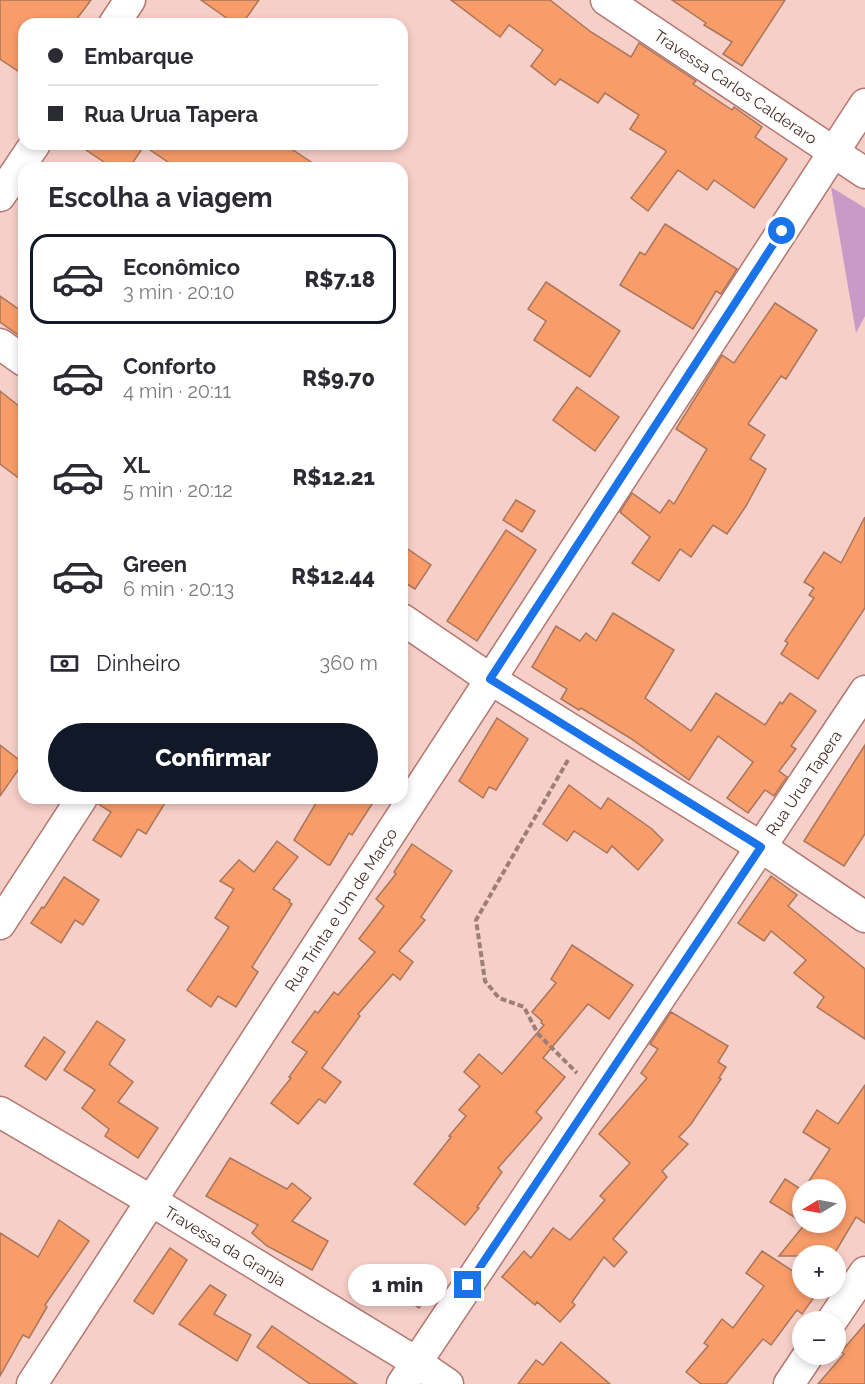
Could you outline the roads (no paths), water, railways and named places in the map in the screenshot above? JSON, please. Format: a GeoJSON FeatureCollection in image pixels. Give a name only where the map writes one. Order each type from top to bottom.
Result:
{"type":"FeatureCollection","features":[{"type":"Feature","properties":{"kind":"street"},"geometry":{"type":"LineString","coordinates":[[118,18],[130,0]]}},
{"type":"Feature","properties":{"kind":"street","name":"Travessa Carlos Calderaro"},"geometry":{"type":"LineString","coordinates":[[606,0],[865,173]]}},
{"type":"Feature","properties":{"kind":"street","name":"Rua Trinta e Um de Março"},"geometry":{"type":"LineString","coordinates":[[32,1384],[865,104]]}},
{"type":"Feature","properties":{"kind":"street"},"geometry":{"type":"LineString","coordinates":[[0,196],[18,169]]}},
{"type":"Feature","properties":{"kind":"street"},"geometry":{"type":"LineString","coordinates":[[0,344],[18,357]]}},
{"type":"Feature","properties":{"kind":"street"},"geometry":{"type":"LineString","coordinates":[[408,623],[490,679],[761,847],[865,917]]}},
{"type":"Feature","properties":{"kind":"street","name":"Rua Urua Tapera"},"geometry":{"type":"LineString","coordinates":[[409,1373],[865,691]]}},
{"type":"Feature","properties":{"kind":"street"},"geometry":{"type":"LineString","coordinates":[[0,924],[78,804]]}},
{"type":"Feature","properties":{"kind":"street","name":"Travessa da Granja"},"geometry":{"type":"LineString","coordinates":[[0,1112],[150,1200],[409,1373],[448,1384]]}},
{"type":"Feature","properties":{"kind":"street"},"geometry":{"type":"LineString","coordinates":[[838,1311],[865,1272]]}},
{"type":"Feature","properties":{"kind":"street"},"geometry":{"type":"LineString","coordinates":[[789,1384],[802,1365]]}}]}
